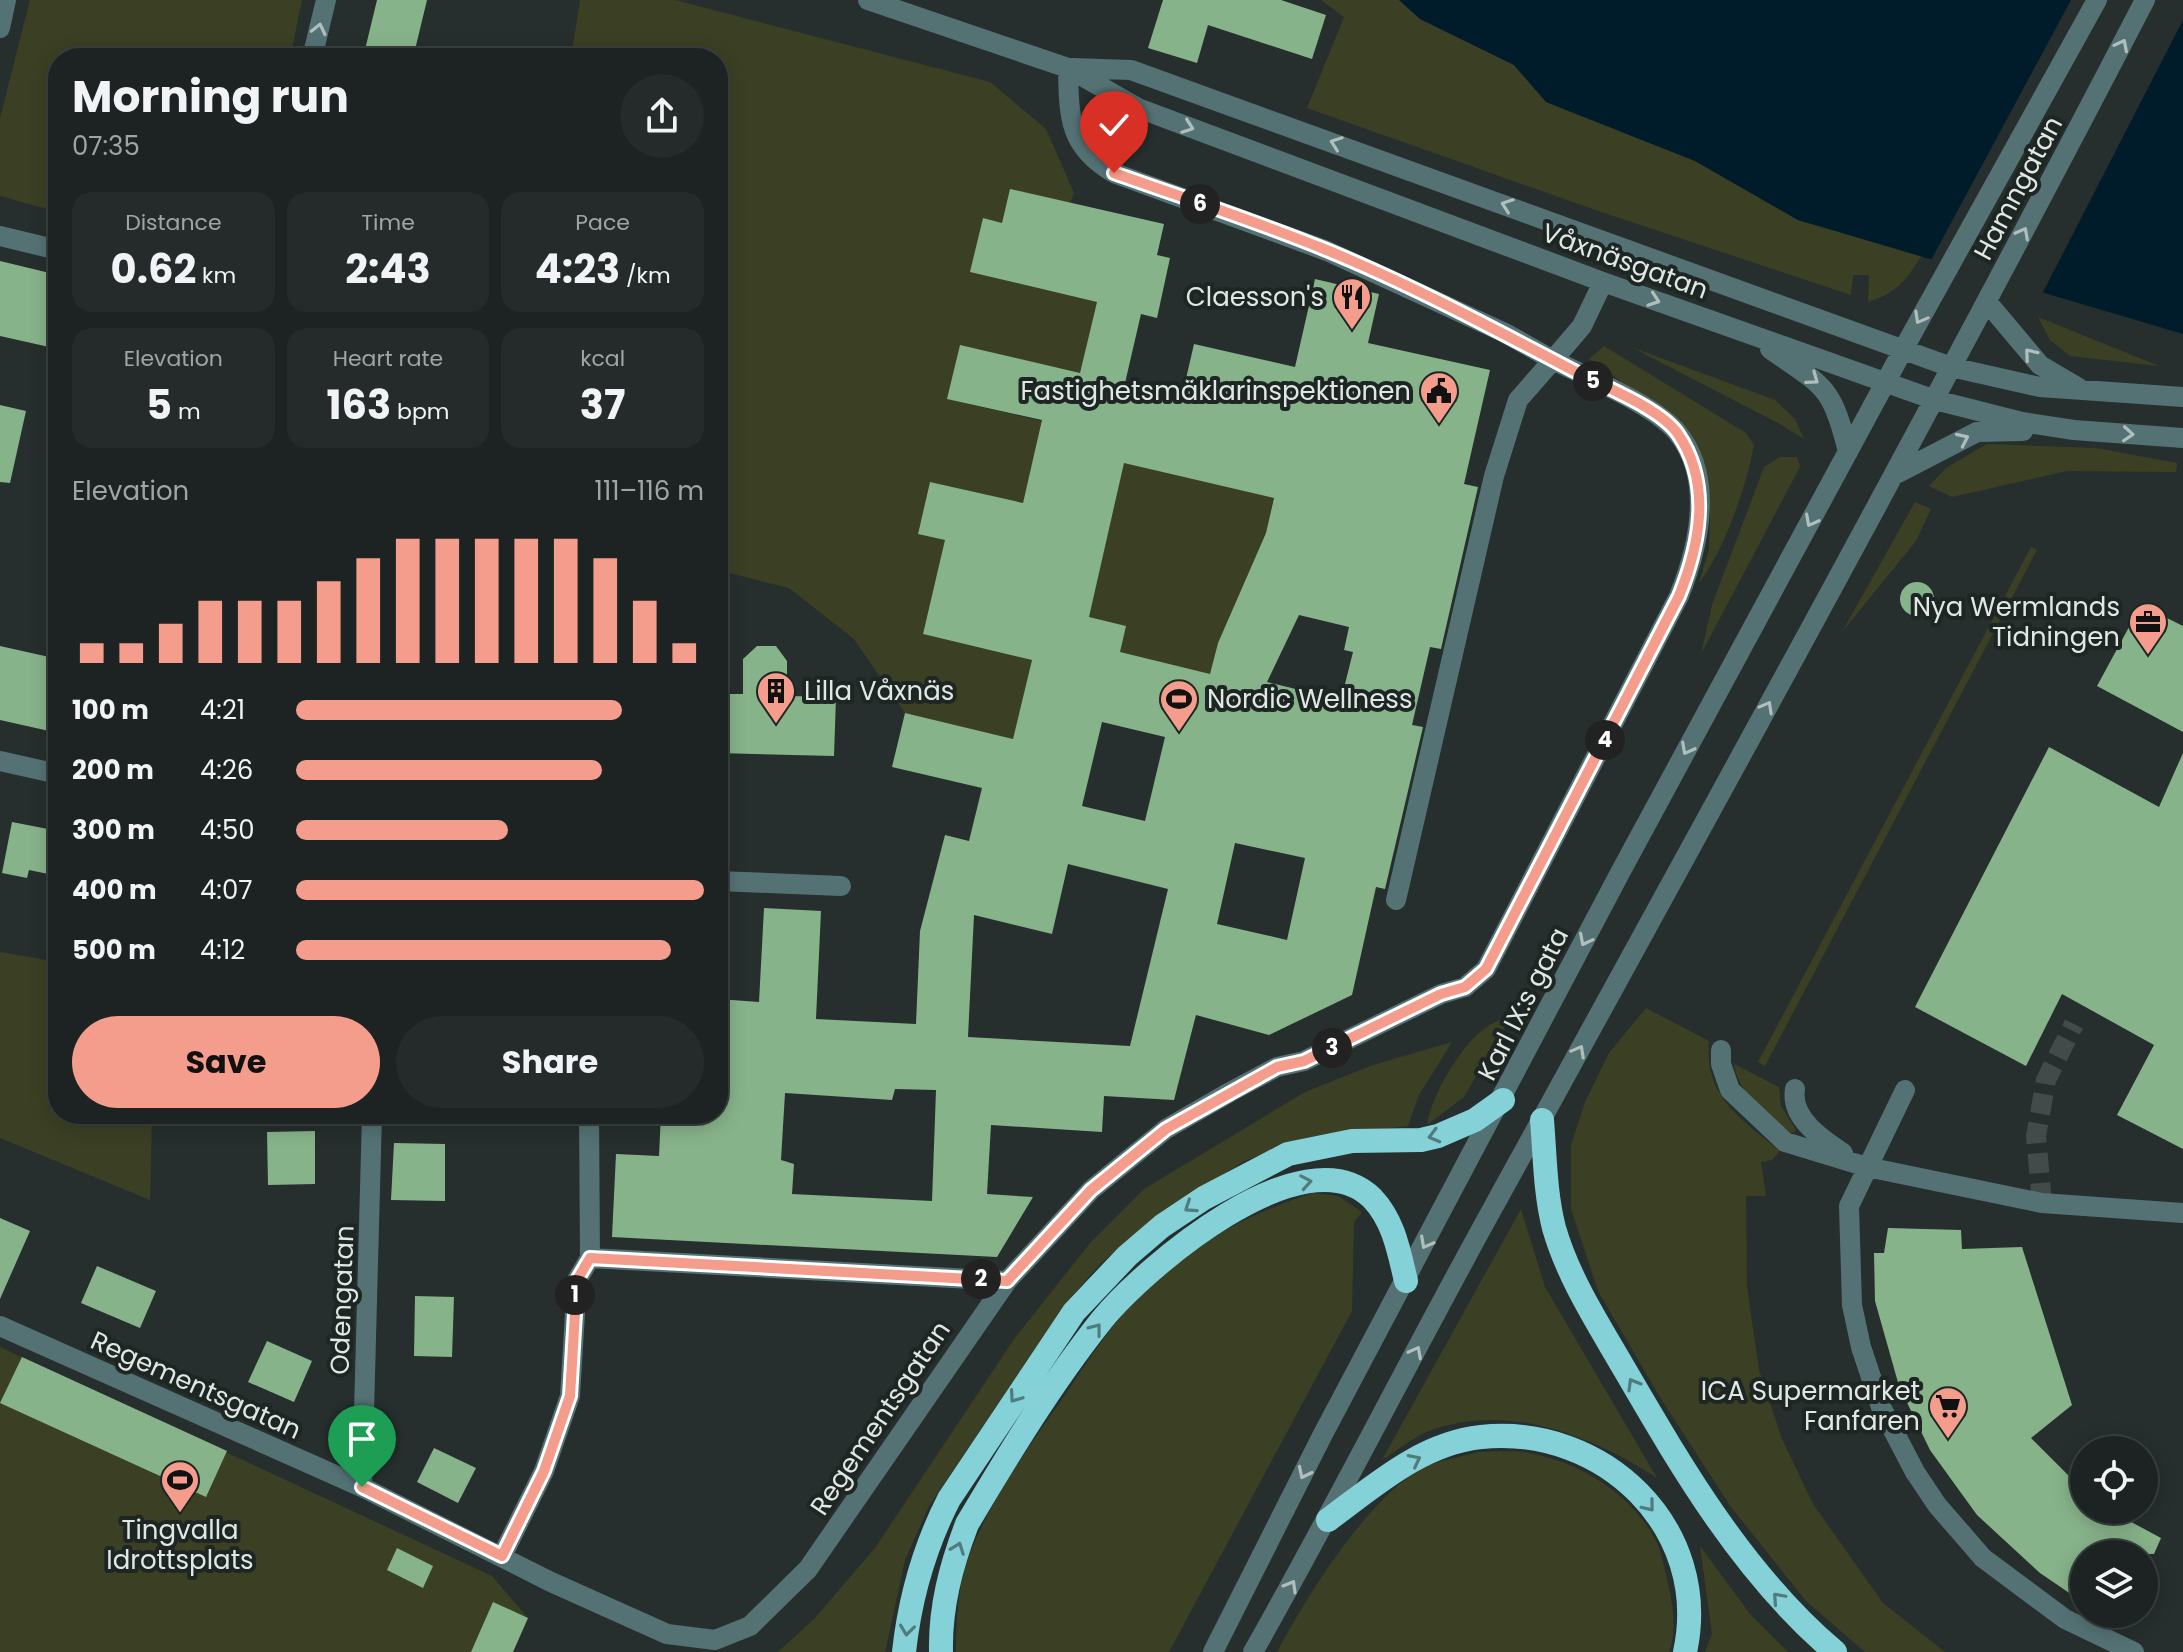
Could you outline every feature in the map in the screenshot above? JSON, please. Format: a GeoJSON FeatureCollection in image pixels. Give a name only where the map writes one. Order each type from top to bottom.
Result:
{"type":"FeatureCollection","features":[{"type":"Feature","properties":{"kind":"highway"},"geometry":{"type":"LineString","coordinates":[[904,1652],[913,1590],[934,1527],[949,1499],[1074,1312],[1127,1256],[1162,1226],[1204,1198],[1288,1154],[1352,1141],[1421,1140],[1438,1136],[1475,1120],[1503,1100]]}},
{"type":"Feature","properties":{"kind":"highway"},"geometry":{"type":"LineString","coordinates":[[1542,1120],[1552,1220],[1585,1301],[1677,1460],[1724,1529],[1778,1600],[1835,1652]]}},
{"type":"Feature","properties":{"kind":"highway"},"geometry":{"type":"LineString","coordinates":[[941,1652],[945,1597],[955,1554],[967,1524],[1074,1357],[1103,1320],[1161,1262],[1254,1200],[1279,1188],[1308,1180],[1330,1180],[1350,1185],[1369,1196],[1382,1210],[1393,1230],[1406,1281]]}},
{"type":"Feature","properties":{"kind":"highway"},"geometry":{"type":"LineString","coordinates":[[1328,1520],[1385,1477],[1449,1444],[1480,1437],[1551,1442],[1619,1473],[1648,1502],[1670,1533],[1689,1593],[1690,1624],[1685,1652]]}},
{"type":"Feature","properties":{"kind":"street"},"geometry":{"type":"LineString","coordinates":[[0,28],[6,0]]}},
{"type":"Feature","properties":{"kind":"street"},"geometry":{"type":"LineString","coordinates":[[314,48],[326,0]]}},
{"type":"Feature","properties":{"kind":"street","name":"Våxnäsgatan"},"geometry":{"type":"LineString","coordinates":[[868,0],[1068,68],[1138,108],[1603,282],[1935,400],[1979,413],[2074,430],[2183,438]]}},
{"type":"Feature","properties":{"kind":"street","name":"Hamngatan"},"geometry":{"type":"LineString","coordinates":[[1885,382],[2097,0]]}},
{"type":"Feature","properties":{"kind":"street","name":"Hamngatan"},"geometry":{"type":"LineString","coordinates":[[1935,400],[2145,0]]}},
{"type":"Feature","properties":{"kind":"street","name":"Våxnäsgatan"},"geometry":{"type":"LineString","coordinates":[[1068,68],[1131,70],[1951,367],[1997,380],[2085,391],[2183,397]]}},
{"type":"Feature","properties":{"kind":"street","name":"Regementsgatan"},"geometry":{"type":"LineString","coordinates":[[0,1326],[362,1487],[667,1634],[715,1640],[750,1626],[808,1569],[1007,1281],[1091,1190],[1166,1129],[1230,1092],[1277,1067],[1304,1061],[1441,994],[1465,987],[1486,969],[1665,624],[1693,562],[1700,525],[1699,491],[1691,461],[1677,432],[1653,413],[1505,333],[1327,251],[1114,173],[1096,163],[1077,140],[1069,111],[1068,68]]}},
{"type":"Feature","properties":{"kind":"street"},"geometry":{"type":"LineString","coordinates":[[0,236],[48,248]]}},
{"type":"Feature","properties":{"kind":"street"},"geometry":{"type":"LineString","coordinates":[[1396,900],[1435,721],[1503,445],[1518,400],[1582,326],[1603,282]]}},
{"type":"Feature","properties":{"kind":"street"},"geometry":{"type":"LineString","coordinates":[[1987,302],[2040,365],[2085,391]]}},
{"type":"Feature","properties":{"kind":"street"},"geometry":{"type":"LineString","coordinates":[[1749,334],[1823,386],[1838,409],[1848,452]]}},
{"type":"Feature","properties":{"kind":"street","name":"Karl IX:s gata"},"geometry":{"type":"LineString","coordinates":[[1213,1652],[1322,1436],[1885,382]]}},
{"type":"Feature","properties":{"kind":"street"},"geometry":{"type":"LineString","coordinates":[[1253,1652],[1328,1520],[1542,1120],[1935,400]]}},
{"type":"Feature","properties":{"kind":"street"},"geometry":{"type":"LineString","coordinates":[[1894,475],[1977,432],[2074,430]]}},
{"type":"Feature","properties":{"kind":"street"},"geometry":{"type":"LineString","coordinates":[[0,761],[48,772]]}},
{"type":"Feature","properties":{"kind":"street"},"geometry":{"type":"LineString","coordinates":[[728,881],[841,886]]}},
{"type":"Feature","properties":{"kind":"street"},"geometry":{"type":"LineString","coordinates":[[1721,1050],[1721,1064],[1730,1090],[1785,1142],[1867,1167],[2042,1203],[2183,1213]]}},
{"type":"Feature","properties":{"kind":"street"},"geometry":{"type":"LineString","coordinates":[[1795,1089],[1796,1109],[1810,1128],[1867,1167]]}},
{"type":"Feature","properties":{"kind":"street"},"geometry":{"type":"LineString","coordinates":[[1905,1090],[1849,1206],[1852,1305],[1868,1371],[1899,1446],[1937,1505],[1983,1558],[2026,1593],[2065,1619],[2134,1652]]}},
{"type":"Feature","properties":{"kind":"street","name":"Odengatan"},"geometry":{"type":"LineString","coordinates":[[362,1487],[372,1124]]}},
{"type":"Feature","properties":{"kind":"street"},"geometry":{"type":"LineString","coordinates":[[502,1556],[544,1471],[570,1396],[577,1280],[590,1258],[589,1124]]}},
{"type":"Feature","properties":{"kind":"street"},"geometry":{"type":"LineString","coordinates":[[590,1258],[1007,1281]]}},
{"type":"Feature","properties":{"kind":"green space"},"geometry":{"type":"Polygon","coordinates":[[[30,0],[302,0],[292,48],[48,48],[48,209],[0,196],[0,118],[30,0]]]}},
{"type":"Feature","properties":{"kind":"green space"},"geometry":{"type":"Polygon","coordinates":[[[580,0],[675,0],[990,82],[1046,129],[1074,193],[1070,203],[1002,223],[983,219],[971,272],[1097,302],[1080,373],[960,346],[948,399],[1042,421],[1023,503],[930,482],[918,533],[1098,575],[1129,442],[1278,476],[1266,533],[1218,643],[1208,685],[1116,667],[1125,626],[936,580],[923,634],[1032,660],[1013,739],[905,713],[854,639],[789,588],[728,573],[728,48],[573,48],[580,0]]]}},
{"type":"Feature","properties":{"kind":"green space"},"geometry":{"type":"Polygon","coordinates":[[[1321,0],[1399,0],[1420,19],[1514,65],[1546,102],[1695,161],[1798,220],[1922,255],[1900,285],[1868,302],[1869,275],[1853,275],[1851,295],[1604,213],[1307,108],[1344,17],[1321,0]]]}},
{"type":"Feature","properties":{"kind":"green space"},"geometry":{"type":"Polygon","coordinates":[[[2038,317],[2159,366],[2070,356],[2050,340],[2038,317]]]}},
{"type":"Feature","properties":{"kind":"green space"},"geometry":{"type":"Polygon","coordinates":[[[1604,346],[1746,433],[1754,445],[1733,517],[1699,583],[1709,549],[1710,512],[1704,465],[1682,424],[1589,359],[1604,346]]]}},
{"type":"Feature","properties":{"kind":"green space"},"geometry":{"type":"Polygon","coordinates":[[[1631,347],[1775,400],[1795,419],[1804,439],[1778,423],[1631,347]]]}},
{"type":"Feature","properties":{"kind":"green space"},"geometry":{"type":"Polygon","coordinates":[[[1987,444],[2096,448],[2177,463],[2176,472],[2067,471],[1952,497],[1929,486],[1946,468],[1987,444]]]}},
{"type":"Feature","properties":{"kind":"green space"},"geometry":{"type":"Polygon","coordinates":[[[1780,457],[1797,457],[1800,467],[1701,654],[1712,605],[1764,467],[1780,457]]]}},
{"type":"Feature","properties":{"kind":"green space"},"geometry":{"type":"Polygon","coordinates":[[[1915,502],[1931,509],[1916,541],[1842,632],[1915,502]]]}},
{"type":"Feature","properties":{"kind":"green space"},"geometry":{"type":"Polygon","coordinates":[[[2031,547],[2037,550],[1765,1066],[1758,1062],[2031,547]]]}},
{"type":"Feature","properties":{"kind":"green space"},"geometry":{"type":"Polygon","coordinates":[[[0,952],[48,960],[48,1124],[152,1124],[150,1200],[0,1138],[0,952]]]}},
{"type":"Feature","properties":{"kind":"green space"},"geometry":{"type":"Polygon","coordinates":[[[1646,1008],[1709,1041],[1712,1077],[1719,1092],[1739,1117],[1780,1151],[1772,1160],[1761,1162],[1766,1196],[1746,1196],[1747,1287],[1759,1370],[1782,1439],[1813,1504],[1883,1603],[1945,1652],[1865,1652],[1806,1601],[1731,1507],[1661,1399],[1598,1291],[1571,1209],[1571,1145],[1585,1102],[1609,1053],[1646,1008]]]}},
{"type":"Feature","properties":{"kind":"green space"},"geometry":{"type":"Polygon","coordinates":[[[1512,1014],[1464,1097],[1427,1125],[1440,1087],[1456,1059],[1484,1029],[1512,1014]]]}},
{"type":"Feature","properties":{"kind":"green space"},"geometry":{"type":"Polygon","coordinates":[[[1452,1042],[1419,1095],[1408,1126],[1305,1138],[1244,1161],[1156,1217],[1100,1264],[1065,1304],[929,1506],[905,1560],[885,1652],[778,1652],[814,1619],[875,1548],[1014,1339],[1091,1242],[1144,1189],[1305,1092],[1373,1065],[1452,1042]]]}},
{"type":"Feature","properties":{"kind":"green space"},"geometry":{"type":"Polygon","coordinates":[[[1734,1064],[1779,1087],[1781,1106],[1796,1130],[1791,1134],[1756,1103],[1742,1085],[1734,1064]]]}},
{"type":"Feature","properties":{"kind":"green space"},"geometry":{"type":"Polygon","coordinates":[[[1313,1193],[1338,1196],[1362,1212],[1354,1222],[1352,1311],[1169,1652],[956,1652],[960,1591],[978,1534],[1025,1453],[1112,1327],[1153,1282],[1203,1244],[1256,1215],[1313,1193]]]}},
{"type":"Feature","properties":{"kind":"green space"},"geometry":{"type":"Polygon","coordinates":[[[1521,1209],[1545,1287],[1657,1478],[1604,1448],[1576,1437],[1518,1422],[1489,1420],[1459,1423],[1429,1431],[1382,1460],[1521,1209]]]}},
{"type":"Feature","properties":{"kind":"green space","name":"Tingvalla Idrottsplats"},"geometry":{"type":"Polygon","coordinates":[[[0,1347],[492,1576],[528,1618],[513,1652],[0,1652],[0,1347]]]}},
{"type":"Feature","properties":{"kind":"green space"},"geometry":{"type":"Polygon","coordinates":[[[1479,1452],[1523,1452],[1568,1464],[1604,1484],[1635,1510],[1657,1543],[1663,1561],[1673,1616],[1669,1652],[1277,1652],[1343,1546],[1387,1495],[1410,1476],[1432,1464],[1479,1452]]]}},
{"type":"Feature","properties":{"kind":"green space"},"geometry":{"type":"Polygon","coordinates":[[[1700,1546],[1750,1614],[1788,1652],[1705,1652],[1712,1634],[1700,1546]]]}},
{"type":"Feature","properties":{"kind":"water"},"geometry":{"type":"Polygon","coordinates":[[[1399,0],[2183,0],[2183,334],[1798,220],[1695,161],[1546,102],[1514,65],[1420,19],[1399,0]]]}},
{"type":"Feature","properties":{"kind":"pier"},"geometry":{"type":"Polygon","coordinates":[[[2071,0],[2183,0],[2183,20],[2041,296],[1930,262],[2071,0]]]}},
{"type":"Feature","properties":{"kind":"building"},"geometry":{"type":"Polygon","coordinates":[[[377,0],[427,0],[415,48],[365,48],[377,0]]]}},
{"type":"Feature","properties":{"kind":"building"},"geometry":{"type":"Polygon","coordinates":[[[1163,0],[1281,0],[1326,15],[1312,59],[1208,25],[1197,63],[1148,48],[1163,0]]]}},
{"type":"Feature","properties":{"kind":"building"},"geometry":{"type":"Polygon","coordinates":[[[1010,189],[1164,224],[1157,255],[1170,258],[1157,318],[1141,314],[1125,383],[1182,396],[1194,344],[1295,367],[1315,279],[1379,294],[1368,343],[1490,370],[1464,484],[1478,487],[1441,649],[1430,647],[1412,725],[1423,727],[1385,889],[1376,887],[1352,995],[1269,1035],[1196,1015],[1174,1100],[1104,1096],[1102,1132],[991,1125],[987,1194],[1033,1197],[997,1257],[612,1237],[616,1154],[659,1156],[661,1124],[728,1124],[728,1000],[759,1002],[764,908],[821,911],[816,1019],[916,1024],[920,931],[945,835],[969,841],[982,788],[892,767],[905,713],[1013,739],[1032,660],[923,634],[945,540],[918,534],[930,482],[1023,503],[1042,420],[947,399],[960,345],[1080,373],[1097,302],[970,272],[983,218],[1002,223],[1010,189]],[[1124,463],[1089,617],[1126,626],[1120,652],[1210,674],[1218,643],[1266,533],[1274,498],[1124,463]],[[1299,615],[1267,682],[1341,700],[1353,652],[1344,650],[1349,627],[1299,615]],[[1102,722],[1082,806],[1145,821],[1165,737],[1102,722]],[[1235,843],[1217,924],[1287,940],[1305,858],[1235,843]],[[1068,864],[1052,934],[974,915],[968,1037],[1130,1046],[1168,889],[1068,864]],[[895,1089],[892,1100],[785,1093],[781,1160],[794,1164],[792,1194],[932,1201],[936,1090],[895,1089]]]}},
{"type":"Feature","properties":{"kind":"building"},"geometry":{"type":"Polygon","coordinates":[[[0,261],[48,273],[48,347],[0,336],[0,261]]]}},
{"type":"Feature","properties":{"kind":"building"},"geometry":{"type":"Polygon","coordinates":[[[0,405],[26,411],[10,483],[0,482],[0,405]]]}},
{"type":"Feature","properties":{"kind":"building"},"geometry":{"type":"Polygon","coordinates":[[[1917,582],[1929,587],[1934,599],[1929,611],[1917,616],[1905,611],[1900,599],[1905,587],[1917,582]]]}},
{"type":"Feature","properties":{"kind":"building","name":"Nya Wermlands Tidningen"},"geometry":{"type":"Polygon","coordinates":[[[2141,605],[2183,626],[2183,732],[2097,686],[2141,605]]]}},
{"type":"Feature","properties":{"kind":"building"},"geometry":{"type":"Polygon","coordinates":[[[0,646],[48,657],[48,731],[0,720],[0,646]]]}},
{"type":"Feature","properties":{"kind":"building","name":"Lilla Våxnäs"},"geometry":{"type":"Polygon","coordinates":[[[757,646],[776,646],[787,661],[787,696],[836,697],[834,756],[728,753],[728,694],[743,694],[743,659],[757,646]]]}},
{"type":"Feature","properties":{"kind":"building"},"geometry":{"type":"Polygon","coordinates":[[[2049,747],[2159,807],[2183,753],[2183,1149],[2117,1115],[2154,1045],[2062,994],[2026,1066],[1915,1007],[2049,747]]]}},
{"type":"Feature","properties":{"kind":"building"},"geometry":{"type":"Polygon","coordinates":[[[12,822],[48,829],[48,874],[29,870],[27,878],[2,873],[12,822]]]}},
{"type":"Feature","properties":{"kind":"building"},"geometry":{"type":"Polygon","coordinates":[[[315,1131],[315,1184],[268,1185],[267,1132],[315,1131]]]}},
{"type":"Feature","properties":{"kind":"building"},"geometry":{"type":"Polygon","coordinates":[[[394,1143],[445,1144],[445,1201],[391,1200],[394,1143]]]}},
{"type":"Feature","properties":{"kind":"building"},"geometry":{"type":"Polygon","coordinates":[[[0,1218],[30,1231],[0,1299],[0,1218]]]}},
{"type":"Feature","properties":{"kind":"building"},"geometry":{"type":"Polygon","coordinates":[[[1888,1228],[1961,1230],[1962,1249],[2022,1247],[2072,1405],[2031,1438],[2070,1477],[2070,1524],[2135,1524],[2161,1538],[2158,1545],[2158,1540],[2070,1540],[2070,1593],[2040,1573],[1977,1515],[1930,1450],[1899,1386],[1875,1301],[1874,1253],[1884,1253],[1888,1228]]]}},
{"type":"Feature","properties":{"kind":"building"},"geometry":{"type":"Polygon","coordinates":[[[97,1266],[156,1291],[140,1328],[81,1303],[97,1266]]]}},
{"type":"Feature","properties":{"kind":"building"},"geometry":{"type":"Polygon","coordinates":[[[415,1296],[454,1297],[452,1357],[414,1356],[415,1296]]]}},
{"type":"Feature","properties":{"kind":"building"},"geometry":{"type":"Polygon","coordinates":[[[267,1341],[312,1361],[294,1402],[248,1382],[267,1341]]]}},
{"type":"Feature","properties":{"kind":"building"},"geometry":{"type":"Polygon","coordinates":[[[22,1357],[227,1451],[206,1497],[0,1403],[22,1357]]]}},
{"type":"Feature","properties":{"kind":"building"},"geometry":{"type":"Polygon","coordinates":[[[434,1448],[476,1468],[458,1503],[417,1482],[434,1448]]]}},
{"type":"Feature","properties":{"kind":"building"},"geometry":{"type":"Polygon","coordinates":[[[397,1548],[433,1566],[423,1588],[387,1570],[397,1548]]]}},
{"type":"Feature","properties":{"kind":"building"},"geometry":{"type":"Polygon","coordinates":[[[493,1602],[528,1618],[513,1652],[471,1652],[493,1602]]]}},
{"type":"Feature","properties":{"kind":"tunnel"},"geometry":{"type":"LineString","coordinates":[[2042,1203],[2036,1136],[2046,1080],[2074,1024]]}},
{"type":"Feature","properties":{"kind":"place","name":"Claesson's"},"geometry":{"type":"Point","coordinates":[1352,331]}},
{"type":"Feature","properties":{"kind":"place","name":"Fastighetsmäklarinspektionen"},"geometry":{"type":"Point","coordinates":[1439,425]}},
{"type":"Feature","properties":{"kind":"place","name":"Nya Wermlands Tidningen"},"geometry":{"type":"Point","coordinates":[2148,656]}},
{"type":"Feature","properties":{"kind":"place","name":"Lilla Våxnäs"},"geometry":{"type":"Point","coordinates":[776,725]}},
{"type":"Feature","properties":{"kind":"place","name":"Nordic Wellness"},"geometry":{"type":"Point","coordinates":[1179,733]}},
{"type":"Feature","properties":{"kind":"place","name":"ICA Supermarket Fanfaren"},"geometry":{"type":"Point","coordinates":[1948,1440]}},
{"type":"Feature","properties":{"kind":"place","name":"Tingvalla Idrottsplats"},"geometry":{"type":"Point","coordinates":[180,1514]}},
{"type":"Feature","properties":{"kind":"route"},"geometry":{"type":"LineString","coordinates":[[362,1487],[502,1556],[544,1471],[570,1396],[577,1280],[590,1258],[1007,1281],[1091,1190],[1166,1129],[1277,1067],[1304,1061],[1441,994],[1465,987],[1486,969],[1679,596],[1693,562],[1700,525],[1699,491],[1691,461],[1677,432],[1653,413],[1505,333],[1327,251],[1114,173]]}}]}
